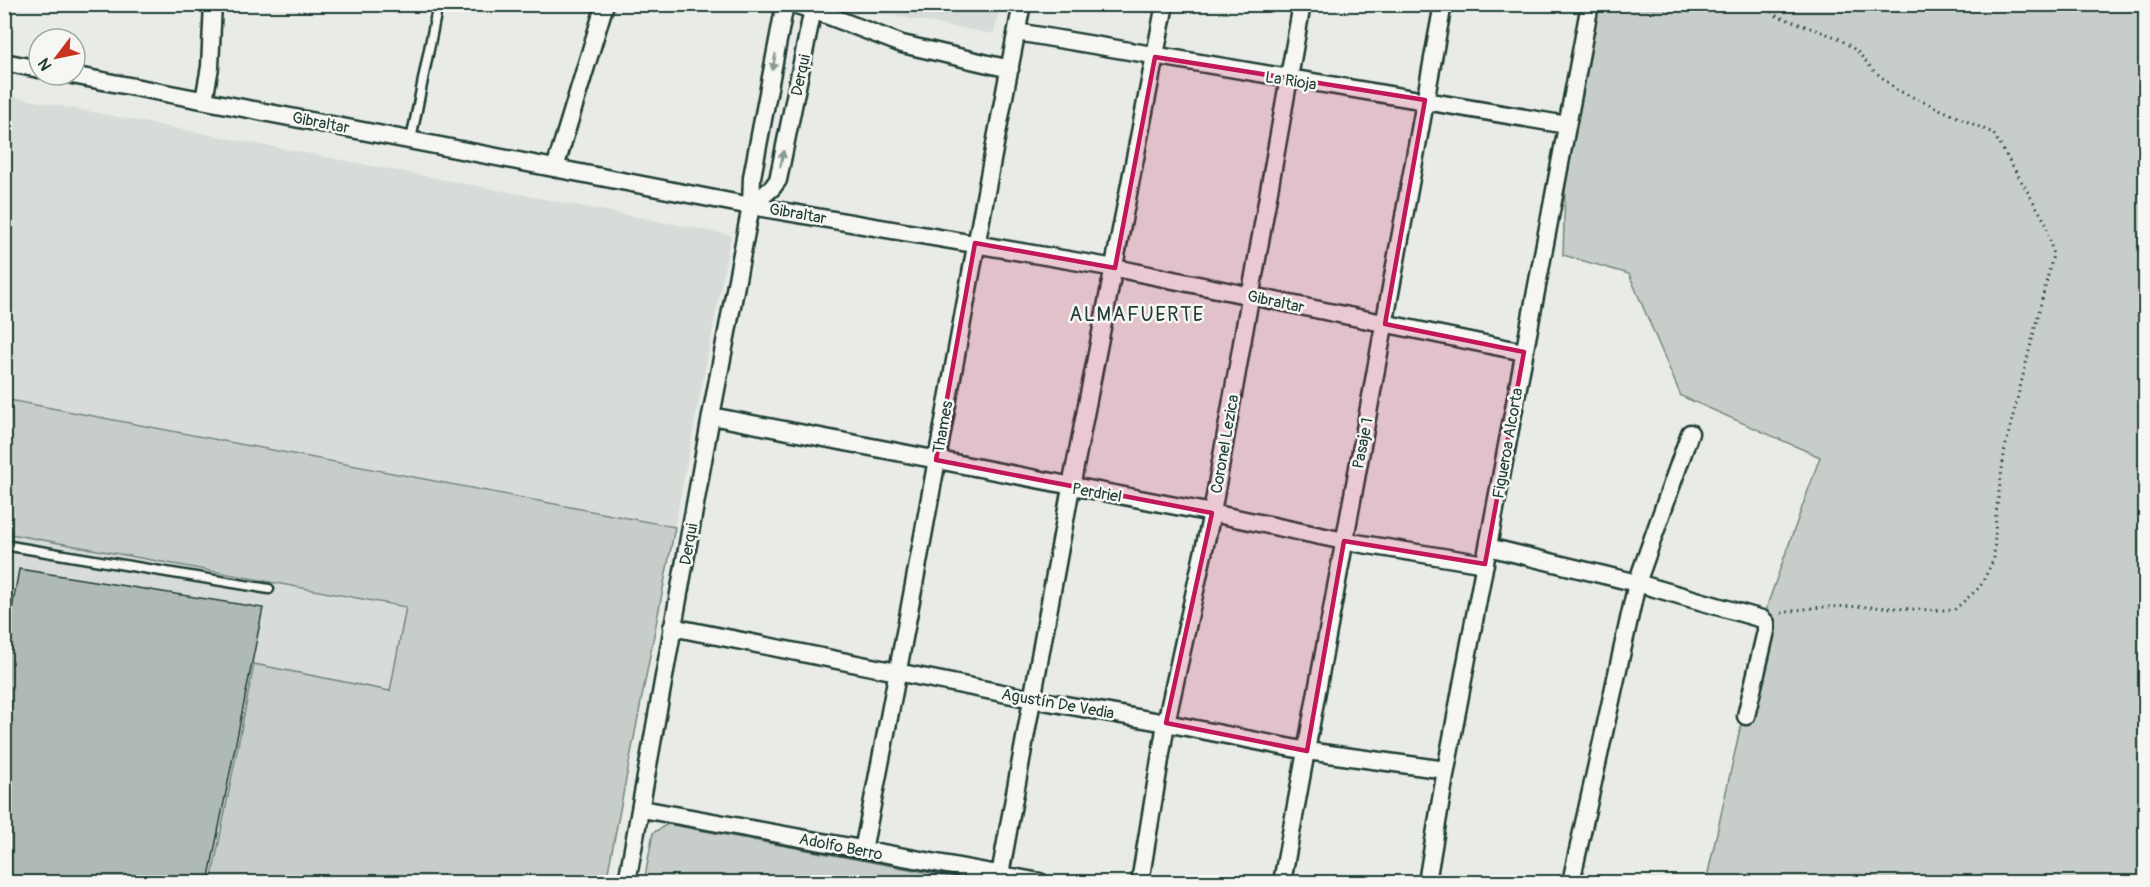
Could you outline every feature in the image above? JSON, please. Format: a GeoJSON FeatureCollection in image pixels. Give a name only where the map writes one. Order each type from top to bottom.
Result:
{"type":"FeatureCollection","features":[{"type":"Feature","properties":{"kind":"street"},"geometry":{"type":"LineString","coordinates":[[204,100],[210,67],[213,4]]}},
{"type":"Feature","properties":{"kind":"street"},"geometry":{"type":"LineString","coordinates":[[555,168],[605,4]]}},
{"type":"Feature","properties":{"kind":"street","name":"Derqui"},"geometry":{"type":"LineString","coordinates":[[627,882],[751,206],[752,177],[785,4]]}},
{"type":"Feature","properties":{"kind":"street"},"geometry":{"type":"LineString","coordinates":[[793,4],[814,7],[902,44],[1010,69]]}},
{"type":"Feature","properties":{"kind":"street","name":"Thames"},"geometry":{"type":"LineString","coordinates":[[863,850],[899,672],[975,243],[1022,4]]}},
{"type":"Feature","properties":{"kind":"street"},"geometry":{"type":"LineString","coordinates":[[1000,875],[1071,487],[1165,4]]}},
{"type":"Feature","properties":{"kind":"street","name":"Coronel Lezica"},"geometry":{"type":"LineString","coordinates":[[1140,882],[1167,723],[1212,513],[1302,4]]}},
{"type":"Feature","properties":{"kind":"street","name":"Pasaje 1"},"geometry":{"type":"LineString","coordinates":[[1282,882],[1443,4]]}},
{"type":"Feature","properties":{"kind":"street","name":"Figueroa Alcorta"},"geometry":{"type":"LineString","coordinates":[[1427,882],[1590,4]]}},
{"type":"Feature","properties":{"kind":"street","name":"Derqui"},"geometry":{"type":"LineString","coordinates":[[751,206],[778,180],[814,7]]}},
{"type":"Feature","properties":{"kind":"street","name":"La Rioja"},"geometry":{"type":"LineString","coordinates":[[1017,32],[1567,125]]}},
{"type":"Feature","properties":{"kind":"street"},"geometry":{"type":"LineString","coordinates":[[4,62],[27,67]]}},
{"type":"Feature","properties":{"kind":"street","name":"Gibraltar"},"geometry":{"type":"LineString","coordinates":[[87,78],[751,206],[1115,268],[1524,352]]}},
{"type":"Feature","properties":{"kind":"street","name":"Perdriel"},"geometry":{"type":"LineString","coordinates":[[711,416],[1212,513],[1344,541],[1486,556],[1637,583],[1762,618]]}},
{"type":"Feature","properties":{"kind":"street"},"geometry":{"type":"LineString","coordinates":[[1571,882],[1637,583],[1690,433]]}},
{"type":"Feature","properties":{"kind":"street"},"geometry":{"type":"LineString","coordinates":[[1746,716],[1766,631],[1766,623],[1762,618]]}},
{"type":"Feature","properties":{"kind":"street","name":"Agustín De Vedia"},"geometry":{"type":"LineString","coordinates":[[672,627],[1307,751],[1446,770]]}},
{"type":"Feature","properties":{"kind":"street","name":"Adolfo Berro"},"geometry":{"type":"LineString","coordinates":[[642,809],[1040,882]]}},
{"type":"Feature","properties":{"kind":"lane"},"geometry":{"type":"LineString","coordinates":[[411,140],[438,4]]}},
{"type":"Feature","properties":{"kind":"lane"},"geometry":{"type":"LineString","coordinates":[[4,545],[269,589]]}},
{"type":"Feature","properties":{"kind":"path"},"geometry":{"type":"LineString","coordinates":[[1762,4],[1777,16],[1838,39],[1857,51],[1873,70],[1897,90],[1994,133],[2046,223],[2053,255],[2005,448],[1996,513],[1994,559],[1980,587],[1954,610],[1920,611],[1833,606],[1794,610],[1762,618]]}},
{"type":"Feature","properties":{"kind":"highlighted area"},"geometry":{"type":"Polygon","coordinates":[[[1155,57],[1425,100],[1385,324],[1524,352],[1485,564],[1344,541],[1307,751],[1166,723],[1212,513],[936,460],[975,243],[1115,268],[1155,57]]]}},
{"type":"Feature","properties":{"kind":"shaded area"},"geometry":{"type":"Polygon","coordinates":[[[833,5],[1000,5],[994,34],[833,5]]]}},
{"type":"Feature","properties":{"kind":"shaded area"},"geometry":{"type":"Polygon","coordinates":[[[1590,5],[2145,5],[2145,882],[1706,882],[1768,603],[1820,457],[1681,396],[1629,274],[1563,255],[1567,125],[1590,5]]]}},
{"type":"Feature","properties":{"kind":"shaded area"},"geometry":{"type":"Polygon","coordinates":[[[4,95],[731,235],[606,882],[5,882],[4,95]]]}},
{"type":"Feature","properties":{"kind":"shaded area"},"geometry":{"type":"Polygon","coordinates":[[[4,399],[675,527],[606,882],[211,882],[254,664],[390,691],[406,607],[5,533],[4,399]]]}},
{"type":"Feature","properties":{"kind":"shaded area"},"geometry":{"type":"Polygon","coordinates":[[[667,824],[978,882],[644,882],[653,833],[667,824]]]}},
{"type":"Feature","properties":{"kind":"building"},"geometry":{"type":"Polygon","coordinates":[[[19,569],[263,608],[208,882],[22,882],[4,879],[4,655],[19,569]]]}},
{"type":"Feature","properties":{"kind":"district","name":"ALMAFUERTE"},"geometry":{"type":"Point","coordinates":[1137,314]}}]}
